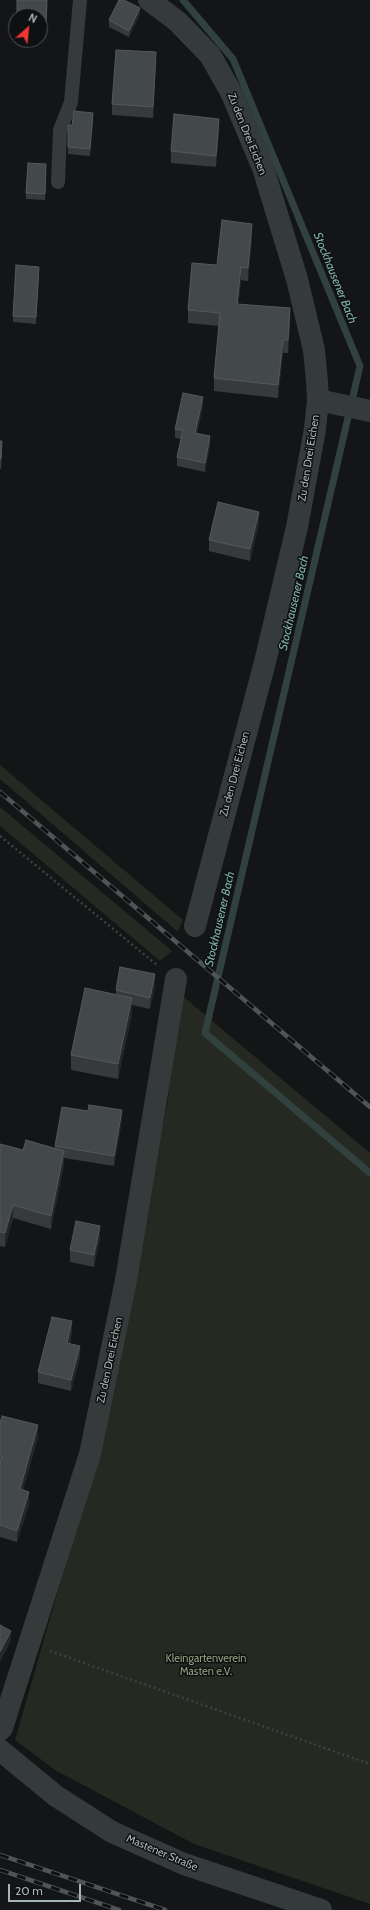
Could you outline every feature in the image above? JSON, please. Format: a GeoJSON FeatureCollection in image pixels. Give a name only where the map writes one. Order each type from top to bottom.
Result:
{"type":"FeatureCollection","features":[{"type":"Feature","properties":{"kind":"street","name":"Zu den Drei Eichen"},"geometry":{"type":"LineString","coordinates":[[149,0],[177,21],[210,55],[231,92],[263,168],[297,279],[314,350],[346,406],[315,429],[297,528],[265,662],[196,926]]}},
{"type":"Feature","properties":{"kind":"street","name":"Zu den Drei Eichen"},"geometry":{"type":"LineString","coordinates":[[0,1730],[2,1728],[90,1454],[126,1280],[176,979]]}},
{"type":"Feature","properties":{"kind":"street","name":"Mastener Straße"},"geometry":{"type":"LineString","coordinates":[[0,1750],[56,1796],[112,1832],[184,1864],[321,1910]]}},
{"type":"Feature","properties":{"kind":"lane"},"geometry":{"type":"LineString","coordinates":[[58,182],[60,130],[71,102],[80,0]]}},
{"type":"Feature","properties":{"kind":"path"},"geometry":{"type":"LineString","coordinates":[[0,836],[84,906],[176,979]]}},
{"type":"Feature","properties":{"kind":"path"},"geometry":{"type":"LineString","coordinates":[[29,1644],[370,1764]]}},
{"type":"Feature","properties":{"kind":"green space"},"geometry":{"type":"Polygon","coordinates":[[[0,765],[183,920],[178,932],[0,779],[0,765]]]}},
{"type":"Feature","properties":{"kind":"green space"},"geometry":{"type":"Polygon","coordinates":[[[0,807],[172,951],[160,961],[0,826],[0,807]]]}},
{"type":"Feature","properties":{"kind":"green space","name":"Kleingartenverein Masten e.V."},"geometry":{"type":"Polygon","coordinates":[[[179,993],[370,1153],[370,1904],[194,1844],[55,1770],[15,1740],[98,1452],[168,1100],[179,993]]]}},
{"type":"Feature","properties":{"kind":"building"},"geometry":{"type":"Polygon","coordinates":[[[17,0],[47,0],[47,8],[17,8],[17,0]]]}},
{"type":"Feature","properties":{"kind":"building"},"geometry":{"type":"Polygon","coordinates":[[[119,0],[124,0],[140,8],[129,31],[109,20],[119,0]]]}},
{"type":"Feature","properties":{"kind":"building"},"geometry":{"type":"Polygon","coordinates":[[[116,50],[156,52],[153,107],[112,104],[116,50]]]}},
{"type":"Feature","properties":{"kind":"building"},"geometry":{"type":"Polygon","coordinates":[[[74,111],[93,113],[90,149],[68,147],[68,125],[72,125],[74,111]]]}},
{"type":"Feature","properties":{"kind":"building"},"geometry":{"type":"Polygon","coordinates":[[[174,114],[219,119],[216,156],[171,151],[174,114]]]}},
{"type":"Feature","properties":{"kind":"building"},"geometry":{"type":"Polygon","coordinates":[[[28,163],[46,164],[45,194],[26,193],[28,163]]]}},
{"type":"Feature","properties":{"kind":"building"},"geometry":{"type":"Polygon","coordinates":[[[222,220],[252,224],[248,268],[241,267],[237,304],[290,308],[288,340],[283,340],[278,385],[214,378],[220,313],[188,310],[192,263],[217,265],[222,220]]]}},
{"type":"Feature","properties":{"kind":"building"},"geometry":{"type":"Polygon","coordinates":[[[16,265],[39,267],[36,317],[13,316],[16,265]]]}},
{"type":"Feature","properties":{"kind":"building"},"geometry":{"type":"Polygon","coordinates":[[[183,393],[203,397],[195,433],[210,436],[205,463],[177,457],[183,430],[175,429],[183,393]]]}},
{"type":"Feature","properties":{"kind":"building"},"geometry":{"type":"Polygon","coordinates":[[[0,441],[2,441],[1,459],[0,459],[0,441]]]}},
{"type":"Feature","properties":{"kind":"building"},"geometry":{"type":"Polygon","coordinates":[[[218,502],[259,512],[250,549],[209,540],[218,502]]]}},
{"type":"Feature","properties":{"kind":"building"},"geometry":{"type":"Polygon","coordinates":[[[120,967],[155,974],[150,998],[116,990],[120,967]]]}},
{"type":"Feature","properties":{"kind":"building"},"geometry":{"type":"Polygon","coordinates":[[[85,988],[132,998],[118,1064],[71,1055],[85,988]]]}},
{"type":"Feature","properties":{"kind":"building"},"geometry":{"type":"Polygon","coordinates":[[[89,1105],[122,1110],[114,1156],[55,1146],[62,1107],[88,1111],[89,1105]]]}},
{"type":"Feature","properties":{"kind":"building"},"geometry":{"type":"Polygon","coordinates":[[[26,1140],[64,1151],[51,1216],[13,1205],[5,1233],[0,1232],[0,1144],[23,1150],[26,1140]]]}},
{"type":"Feature","properties":{"kind":"building"},"geometry":{"type":"Polygon","coordinates":[[[76,1221],[100,1226],[94,1255],[70,1250],[76,1221]]]}},
{"type":"Feature","properties":{"kind":"building"},"geometry":{"type":"Polygon","coordinates":[[[52,1317],[72,1321],[67,1343],[80,1346],[71,1380],[38,1372],[52,1317]]]}},
{"type":"Feature","properties":{"kind":"building"},"geometry":{"type":"Polygon","coordinates":[[[2,1416],[38,1425],[20,1489],[29,1492],[17,1531],[0,1525],[0,1464],[2,1457],[0,1456],[0,1423],[2,1416]]]}},
{"type":"Feature","properties":{"kind":"building"},"geometry":{"type":"Polygon","coordinates":[[[0,1625],[11,1631],[0,1652],[0,1625]]]}},
{"type":"Feature","properties":{"kind":"waterway","name":"Stockhausener Bach"},"geometry":{"type":"LineString","coordinates":[[183,0],[233,59],[360,366],[205,1033],[370,1173]]}},
{"type":"Feature","properties":{"kind":"railway"},"geometry":{"type":"LineString","coordinates":[[0,792],[370,1107]]}},
{"type":"Feature","properties":{"kind":"railway"},"geometry":{"type":"LineString","coordinates":[[0,1855],[165,1910]]}},
{"type":"Feature","properties":{"kind":"railway"},"geometry":{"type":"LineString","coordinates":[[0,1870],[119,1910]]}}]}
